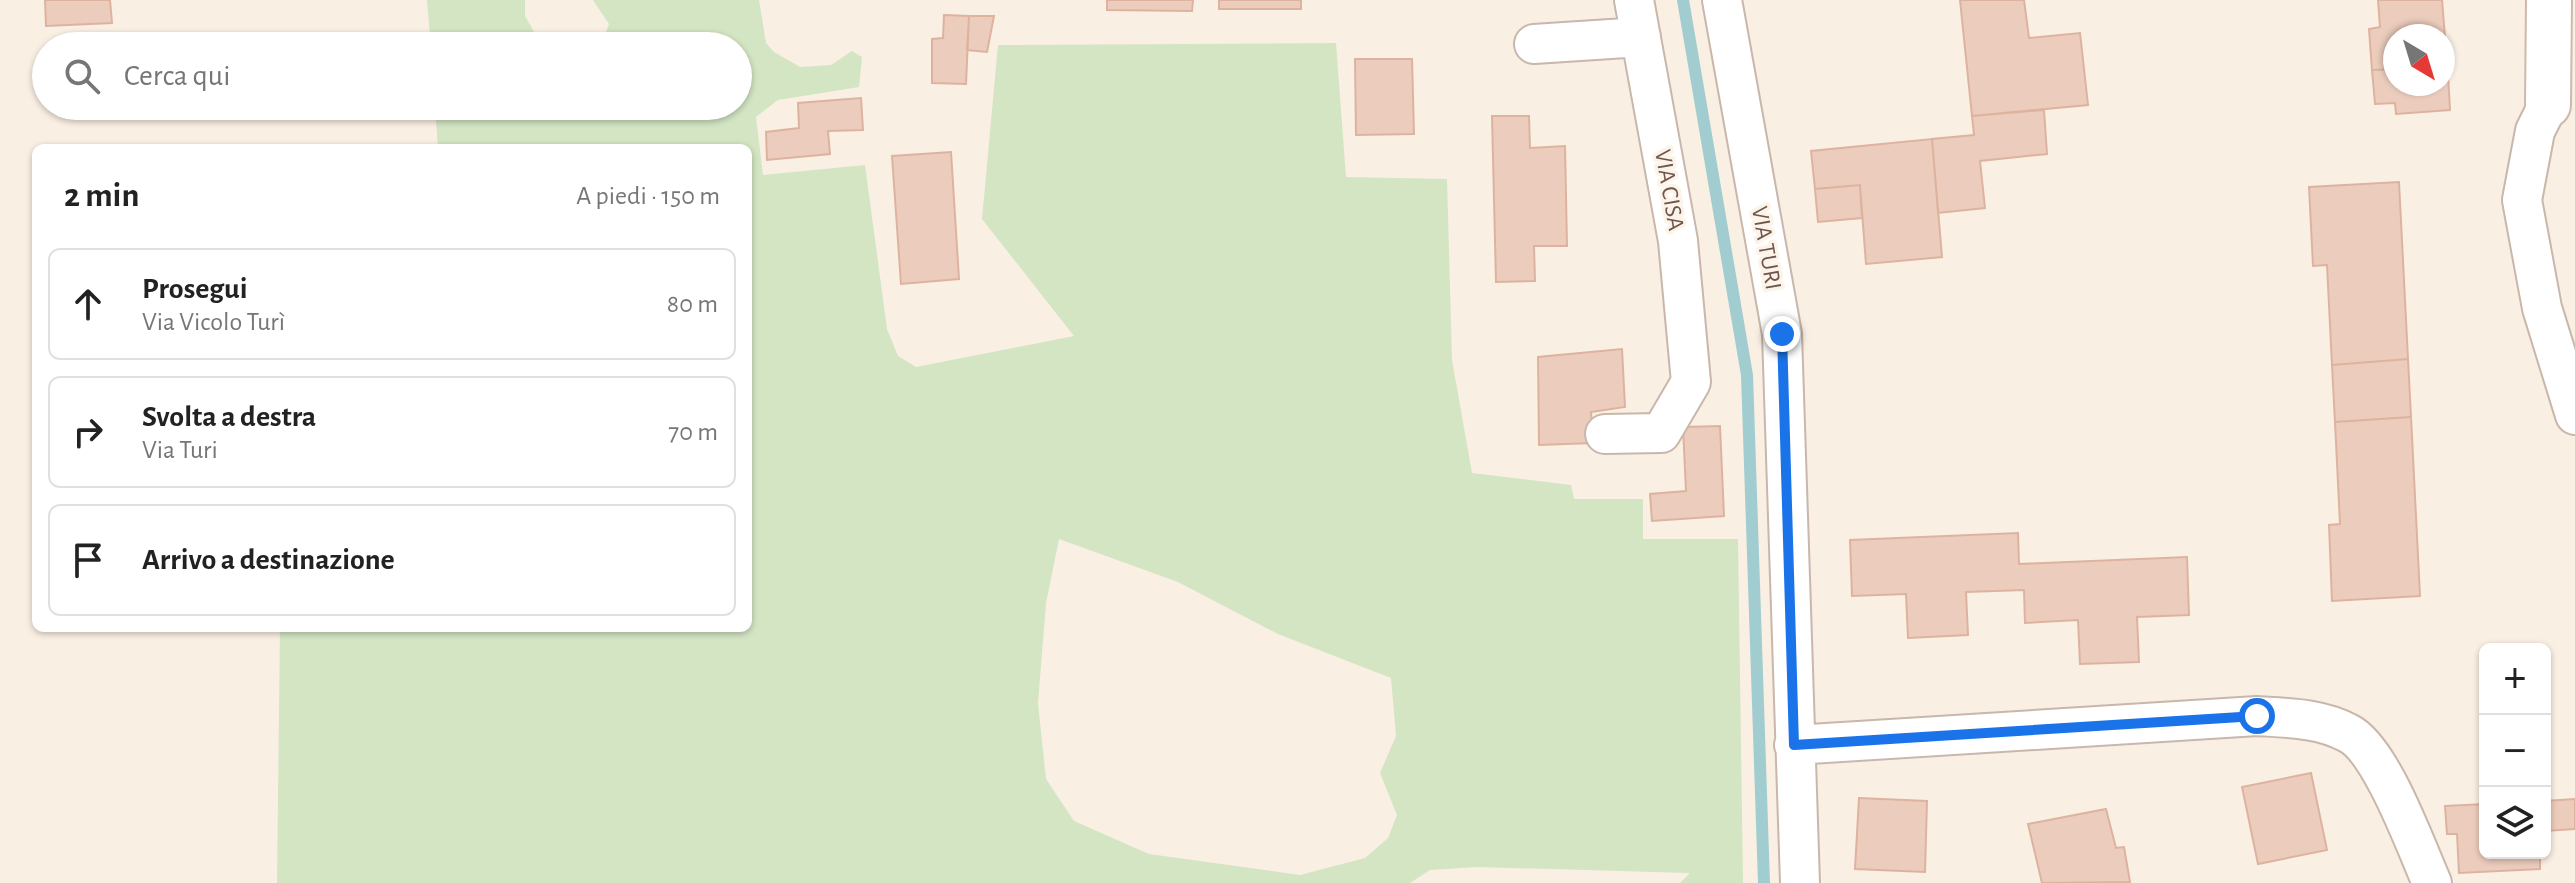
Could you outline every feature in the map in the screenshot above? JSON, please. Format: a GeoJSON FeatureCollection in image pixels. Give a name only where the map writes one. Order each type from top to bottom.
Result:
{"type":"FeatureCollection","features":[{"type":"Feature","properties":{"kind":"street","name":"VIA CISA"},"geometry":{"type":"LineString","coordinates":[[1605,434],[1661,433],[1691,382],[1678,241],[1634,0]]}},
{"type":"Feature","properties":{"kind":"street","name":"VIA TURI"},"geometry":{"type":"LineString","coordinates":[[1722,0],[1782,334],[1800,883]]}},
{"type":"Feature","properties":{"kind":"street"},"geometry":{"type":"LineString","coordinates":[[2548,105],[2549,0]]}},
{"type":"Feature","properties":{"kind":"street"},"geometry":{"type":"LineString","coordinates":[[1534,44],[1641,37]]}},
{"type":"Feature","properties":{"kind":"street"},"geometry":{"type":"LineString","coordinates":[[2575,64],[2535,131],[2522,200],[2542,308],[2575,415]]}},
{"type":"Feature","properties":{"kind":"street"},"geometry":{"type":"LineString","coordinates":[[1794,745],[2257,716],[2309,719],[2351,733],[2379,765],[2432,883]]}},
{"type":"Feature","properties":{"kind":"green space"},"geometry":{"type":"Polygon","coordinates":[[[427,0],[525,0],[525,16],[534,32],[430,32],[427,0]]]}},
{"type":"Feature","properties":{"kind":"green space"},"geometry":{"type":"Polygon","coordinates":[[[593,0],[759,0],[766,43],[774,52],[800,67],[831,65],[852,51],[862,57],[859,87],[778,100],[756,117],[763,175],[865,165],[887,329],[898,356],[916,367],[1074,336],[982,219],[998,45],[1336,43],[1346,177],[1447,179],[1452,360],[1472,473],[1571,485],[1574,499],[1643,499],[1643,539],[1738,539],[1743,883],[1680,883],[1690,873],[1477,867],[1430,870],[1410,883],[277,883],[280,632],[752,632],[752,144],[438,144],[436,120],[752,120],[752,32],[606,32],[609,24],[593,0]],[[1059,539],[1046,603],[1038,703],[1046,779],[1074,821],[1149,854],[1300,875],[1365,858],[1388,838],[1397,815],[1380,773],[1396,736],[1391,678],[1278,634],[1178,582],[1059,539]]]}},
{"type":"Feature","properties":{"kind":"building"},"geometry":{"type":"Polygon","coordinates":[[[45,0],[110,0],[112,23],[46,26],[45,0]]]}},
{"type":"Feature","properties":{"kind":"building"},"geometry":{"type":"Polygon","coordinates":[[[1107,0],[1193,0],[1192,11],[1107,10],[1107,0]]]}},
{"type":"Feature","properties":{"kind":"building"},"geometry":{"type":"Polygon","coordinates":[[[1219,0],[1301,0],[1301,9],[1219,9],[1219,0]]]}},
{"type":"Feature","properties":{"kind":"building"},"geometry":{"type":"Polygon","coordinates":[[[1960,0],[2024,0],[2029,38],[2080,33],[2088,105],[1972,116],[1960,0]]]}},
{"type":"Feature","properties":{"kind":"building"},"geometry":{"type":"Polygon","coordinates":[[[2378,0],[2442,0],[2444,24],[2383,24],[2383,70],[2372,70],[2369,29],[2380,27],[2378,0]]]}},
{"type":"Feature","properties":{"kind":"building"},"geometry":{"type":"Polygon","coordinates":[[[944,15],[969,16],[966,84],[932,83],[932,39],[943,38],[944,15]]]}},
{"type":"Feature","properties":{"kind":"building"},"geometry":{"type":"Polygon","coordinates":[[[969,16],[994,16],[987,52],[967,50],[969,16]]]}},
{"type":"Feature","properties":{"kind":"building"},"geometry":{"type":"Polygon","coordinates":[[[1355,59],[1412,59],[1414,134],[1356,135],[1355,59]]]}},
{"type":"Feature","properties":{"kind":"building"},"geometry":{"type":"Polygon","coordinates":[[[2372,70],[2383,70],[2383,96],[2449,96],[2450,110],[2396,114],[2395,103],[2375,104],[2372,70]]]}},
{"type":"Feature","properties":{"kind":"building"},"geometry":{"type":"Polygon","coordinates":[[[861,98],[863,130],[828,131],[830,154],[767,160],[766,132],[799,128],[798,103],[861,98]]]}},
{"type":"Feature","properties":{"kind":"building"},"geometry":{"type":"Polygon","coordinates":[[[2044,110],[2047,154],[1980,161],[1985,208],[1938,213],[1932,139],[1974,135],[1972,116],[2044,110]]]}},
{"type":"Feature","properties":{"kind":"building"},"geometry":{"type":"Polygon","coordinates":[[[1492,116],[1529,116],[1530,148],[1565,146],[1567,246],[1534,246],[1535,281],[1496,282],[1492,116]]]}},
{"type":"Feature","properties":{"kind":"building"},"geometry":{"type":"Polygon","coordinates":[[[1932,139],[1942,257],[1866,264],[1860,185],[1815,189],[1811,151],[1932,139]]]}},
{"type":"Feature","properties":{"kind":"building"},"geometry":{"type":"Polygon","coordinates":[[[951,152],[959,279],[901,284],[892,156],[951,152]]]}},
{"type":"Feature","properties":{"kind":"building"},"geometry":{"type":"Polygon","coordinates":[[[2399,182],[2408,359],[2332,365],[2327,265],[2313,266],[2309,187],[2399,182]]]}},
{"type":"Feature","properties":{"kind":"building"},"geometry":{"type":"Polygon","coordinates":[[[1860,185],[1862,218],[1818,222],[1815,189],[1860,185]]]}},
{"type":"Feature","properties":{"kind":"building"},"geometry":{"type":"Polygon","coordinates":[[[1622,349],[1625,407],[1591,412],[1593,443],[1539,445],[1538,357],[1622,349]]]}},
{"type":"Feature","properties":{"kind":"building"},"geometry":{"type":"Polygon","coordinates":[[[2408,359],[2411,417],[2335,422],[2332,365],[2408,359]]]}},
{"type":"Feature","properties":{"kind":"building"},"geometry":{"type":"Polygon","coordinates":[[[2411,417],[2420,596],[2332,601],[2329,525],[2340,524],[2335,422],[2411,417]]]}},
{"type":"Feature","properties":{"kind":"building"},"geometry":{"type":"Polygon","coordinates":[[[1720,426],[1724,516],[1652,521],[1650,494],[1686,491],[1683,427],[1720,426]]]}},
{"type":"Feature","properties":{"kind":"building"},"geometry":{"type":"Polygon","coordinates":[[[2018,533],[2019,564],[2187,557],[2189,615],[2137,617],[2139,662],[2080,664],[2078,620],[2025,623],[2024,590],[1966,592],[1968,635],[1908,638],[1906,594],[1852,596],[1850,540],[2018,533]]]}},
{"type":"Feature","properties":{"kind":"building"},"geometry":{"type":"Polygon","coordinates":[[[2311,773],[2327,850],[2258,864],[2242,787],[2311,773]]]}},
{"type":"Feature","properties":{"kind":"building"},"geometry":{"type":"Polygon","coordinates":[[[1859,798],[1927,801],[1925,872],[1855,869],[1859,798]]]}},
{"type":"Feature","properties":{"kind":"building"},"geometry":{"type":"Polygon","coordinates":[[[2575,799],[2575,829],[2551,831],[2551,801],[2575,799]]]}},
{"type":"Feature","properties":{"kind":"building"},"geometry":{"type":"Polygon","coordinates":[[[2479,804],[2479,859],[2540,859],[2540,869],[2459,873],[2457,834],[2447,834],[2445,806],[2479,804]]]}},
{"type":"Feature","properties":{"kind":"building"},"geometry":{"type":"Polygon","coordinates":[[[2106,809],[2116,848],[2124,847],[2130,882],[2042,883],[2028,824],[2106,809]]]}},
{"type":"Feature","properties":{"kind":"waterway"},"geometry":{"type":"LineString","coordinates":[[1683,0],[1747,375],[1764,883]]}},
{"type":"Feature","properties":{"kind":"route"},"geometry":{"type":"LineString","coordinates":[[1782,334],[1794,745],[2257,716]]}}]}
